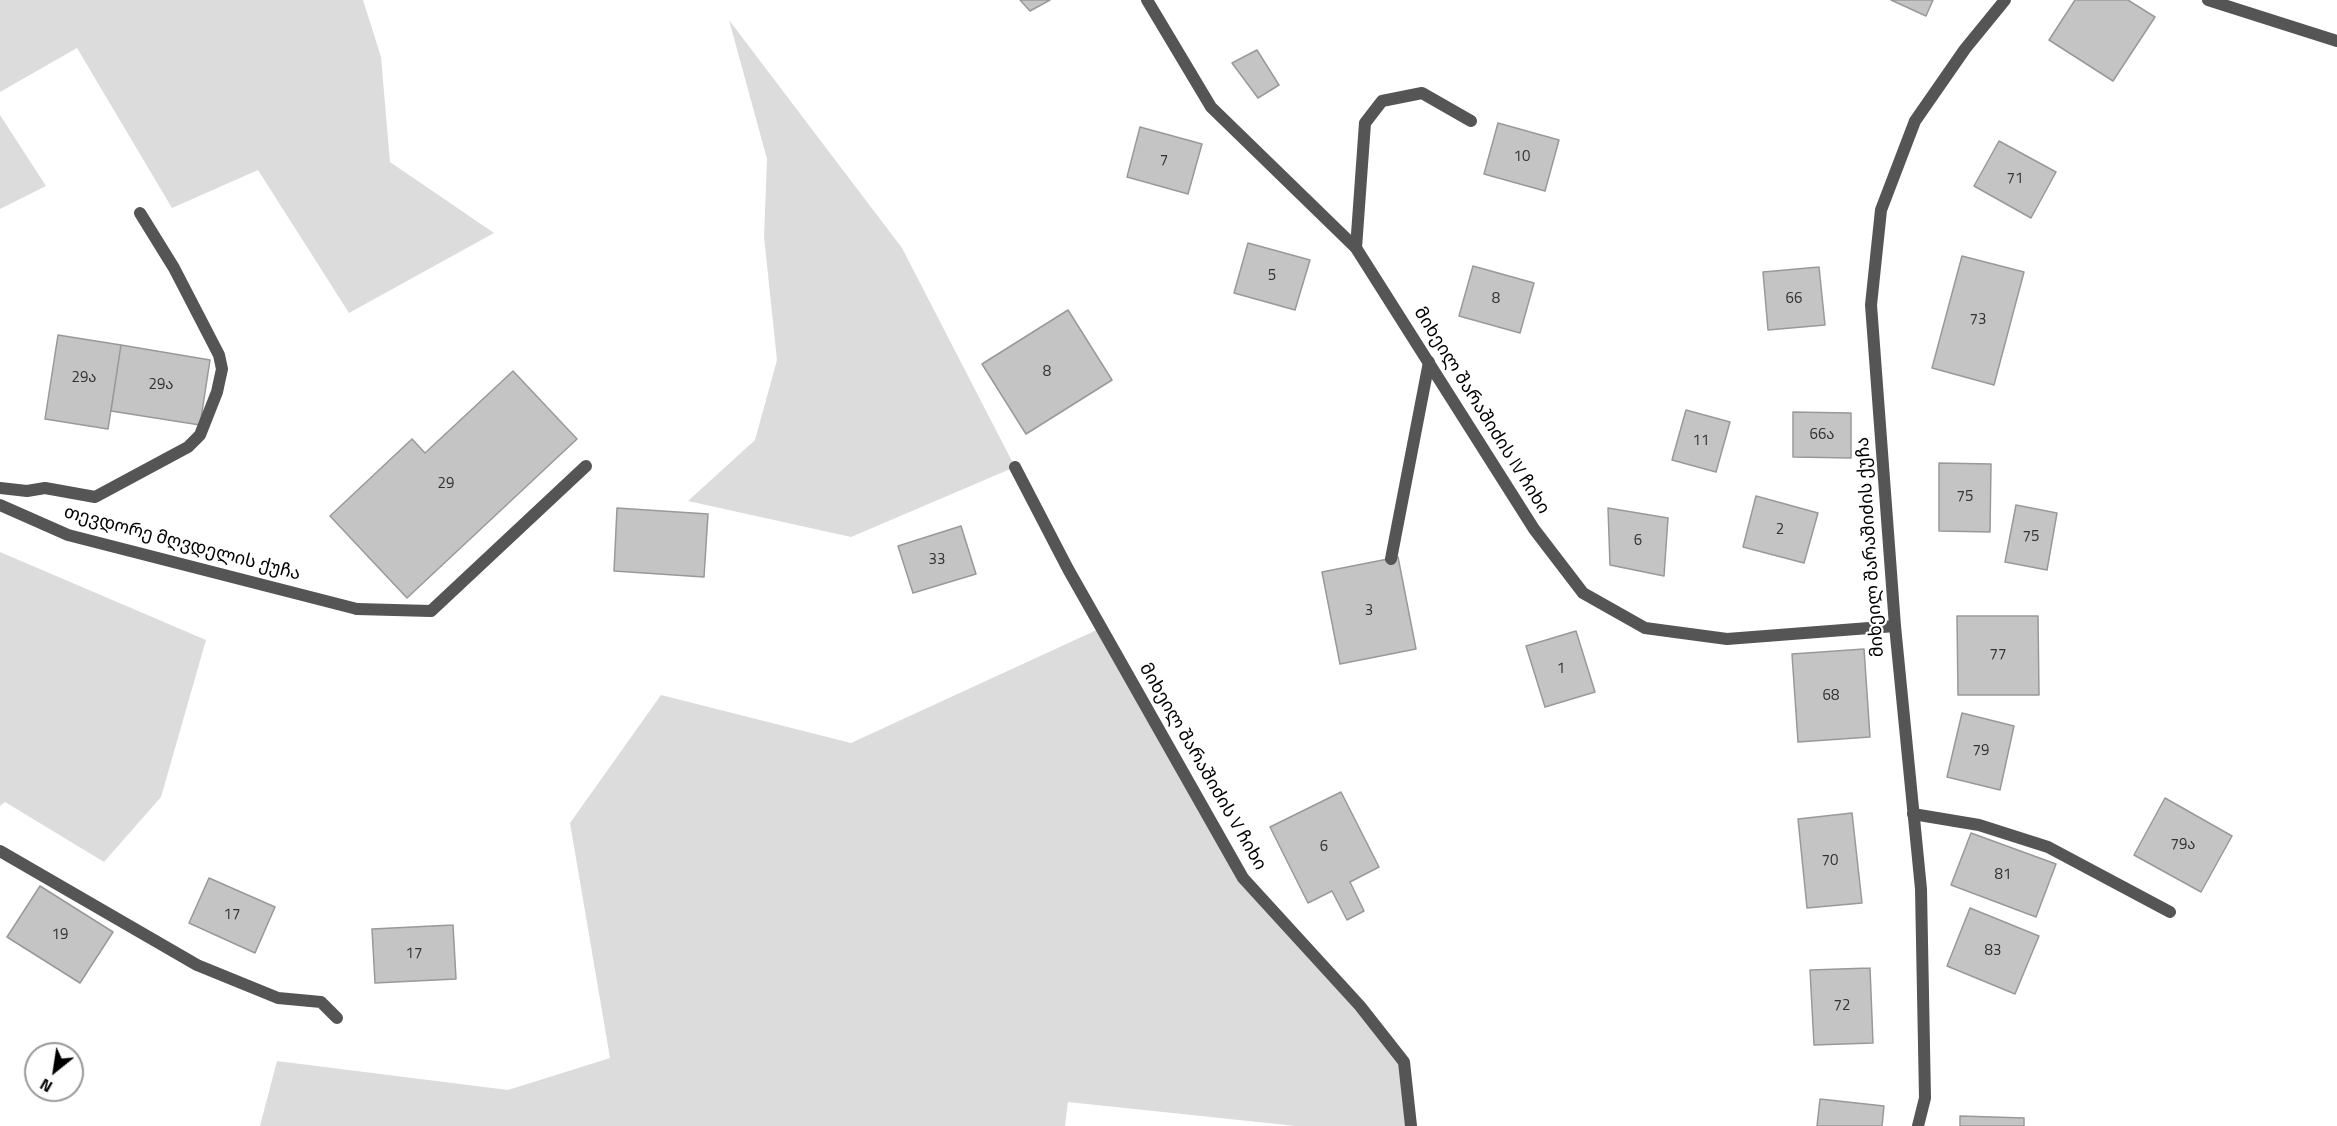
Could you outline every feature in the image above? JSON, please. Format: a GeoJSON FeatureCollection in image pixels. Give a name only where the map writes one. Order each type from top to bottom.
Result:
{"type":"FeatureCollection","features":[{"type":"Feature","properties":{"kind":"street","name":"მიხეილ შარაშიძის IV ჩიხი"},"geometry":{"type":"LineString","coordinates":[[1148,0],[1211,107],[1356,248],[1534,529],[1583,593],[1645,628],[1727,639],[1895,626]]}},
{"type":"Feature","properties":{"kind":"street","name":"მიხეილ შარაშიძის ქუჩა"},"geometry":{"type":"LineString","coordinates":[[1918,1126],[1925,1098],[1921,889],[1895,626],[1871,305],[1881,210],[1915,121],[1965,49],[2005,0]]}},
{"type":"Feature","properties":{"kind":"street"},"geometry":{"type":"LineString","coordinates":[[2208,0],[2337,41]]}},
{"type":"Feature","properties":{"kind":"street"},"geometry":{"type":"LineString","coordinates":[[1356,248],[1365,123],[1382,101],[1422,93],[1471,121]]}},
{"type":"Feature","properties":{"kind":"street"},"geometry":{"type":"LineString","coordinates":[[0,488],[27,491],[45,489],[95,497],[188,447],[200,435],[217,392],[222,369],[219,355],[174,268],[140,213]]}},
{"type":"Feature","properties":{"kind":"street"},"geometry":{"type":"LineString","coordinates":[[1391,559],[1429,362]]}},
{"type":"Feature","properties":{"kind":"street","name":"თევდორე მღვდელის ქუჩა"},"geometry":{"type":"LineString","coordinates":[[0,505],[68,535],[357,609],[431,611],[586,466]]}},
{"type":"Feature","properties":{"kind":"street","name":"მიხეილ შარაშიძის V ჩიხი"},"geometry":{"type":"LineString","coordinates":[[1015,467],[1068,569],[1243,878],[1360,1006],[1404,1062],[1411,1126]]}},
{"type":"Feature","properties":{"kind":"street"},"geometry":{"type":"LineString","coordinates":[[1913,814],[1979,825],[2048,847],[2170,912]]}},
{"type":"Feature","properties":{"kind":"street"},"geometry":{"type":"LineString","coordinates":[[0,851],[197,965],[278,998],[321,1002],[337,1018]]}},
{"type":"Feature","properties":{"kind":"shaded area"},"geometry":{"type":"Polygon","coordinates":[[[0,0],[363,0],[381,57],[390,162],[494,233],[349,313],[258,170],[172,208],[77,48],[0,92],[0,0]]]}},
{"type":"Feature","properties":{"kind":"shaded area"},"geometry":{"type":"Polygon","coordinates":[[[729,20],[902,248],[1015,467],[851,537],[688,501],[755,440],[777,360],[764,237],[767,159],[729,20]]]}},
{"type":"Feature","properties":{"kind":"shaded area"},"geometry":{"type":"Polygon","coordinates":[[[0,115],[46,186],[0,209],[0,115]]]}},
{"type":"Feature","properties":{"kind":"shaded area"},"geometry":{"type":"Polygon","coordinates":[[[0,552],[206,640],[161,797],[104,862],[5,802],[0,806],[0,552]]]}},
{"type":"Feature","properties":{"kind":"shaded area"},"geometry":{"type":"Polygon","coordinates":[[[1101,628],[1243,878],[1404,1062],[1411,1126],[1296,1126],[1068,1102],[1065,1126],[260,1126],[277,1061],[508,1090],[610,1058],[570,823],[661,695],[851,743],[1101,628]]]}},
{"type":"Feature","properties":{"kind":"building"},"geometry":{"type":"Polygon","coordinates":[[[1020,0],[1050,0],[1030,11],[1020,0]]]}},
{"type":"Feature","properties":{"kind":"building"},"geometry":{"type":"Polygon","coordinates":[[[1891,0],[1933,0],[1926,16],[1891,0]]]}},
{"type":"Feature","properties":{"kind":"building"},"geometry":{"type":"Polygon","coordinates":[[[2075,0],[2128,0],[2155,17],[2113,81],[2049,40],[2075,0]]]}},
{"type":"Feature","properties":{"kind":"building"},"geometry":{"type":"Polygon","coordinates":[[[1257,50],[1279,85],[1258,98],[1232,63],[1257,50]]]}},
{"type":"Feature","properties":{"kind":"building"},"geometry":{"type":"Polygon","coordinates":[[[1498,123],[1559,140],[1545,191],[1484,174],[1498,123]]]}},
{"type":"Feature","properties":{"kind":"building"},"geometry":{"type":"Polygon","coordinates":[[[1140,127],[1202,144],[1188,194],[1127,177],[1140,127]]]}},
{"type":"Feature","properties":{"kind":"building"},"geometry":{"type":"Polygon","coordinates":[[[1999,141],[2056,172],[2031,218],[1974,186],[1999,141]]]}},
{"type":"Feature","properties":{"kind":"building"},"geometry":{"type":"Polygon","coordinates":[[[1248,243],[1310,260],[1295,310],[1234,293],[1248,243]]]}},
{"type":"Feature","properties":{"kind":"building"},"geometry":{"type":"Polygon","coordinates":[[[1962,256],[2024,272],[1994,385],[1932,368],[1962,256]]]}},
{"type":"Feature","properties":{"kind":"building"},"geometry":{"type":"Polygon","coordinates":[[[1473,266],[1534,283],[1520,333],[1459,316],[1473,266]]]}},
{"type":"Feature","properties":{"kind":"building"},"geometry":{"type":"Polygon","coordinates":[[[1819,267],[1825,325],[1768,330],[1763,272],[1819,267]]]}},
{"type":"Feature","properties":{"kind":"building"},"geometry":{"type":"Polygon","coordinates":[[[1068,310],[1112,380],[1026,434],[982,364],[1068,310]]]}},
{"type":"Feature","properties":{"kind":"building"},"geometry":{"type":"Polygon","coordinates":[[[58,335],[121,345],[108,429],[45,419],[58,335]]]}},
{"type":"Feature","properties":{"kind":"building"},"geometry":{"type":"Polygon","coordinates":[[[121,345],[210,360],[200,425],[111,411],[121,345]]]}},
{"type":"Feature","properties":{"kind":"building"},"geometry":{"type":"Polygon","coordinates":[[[513,371],[577,439],[407,598],[330,516],[412,439],[425,453],[513,371]]]}},
{"type":"Feature","properties":{"kind":"building"},"geometry":{"type":"Polygon","coordinates":[[[1686,410],[1730,422],[1716,472],[1672,460],[1686,410]]]}},
{"type":"Feature","properties":{"kind":"building"},"geometry":{"type":"Polygon","coordinates":[[[1793,412],[1851,413],[1851,458],[1793,457],[1793,412]]]}},
{"type":"Feature","properties":{"kind":"building"},"geometry":{"type":"Polygon","coordinates":[[[1939,463],[1991,464],[1990,532],[1939,531],[1939,463]]]}},
{"type":"Feature","properties":{"kind":"building"},"geometry":{"type":"Polygon","coordinates":[[[1756,496],[1818,513],[1804,563],[1743,547],[1756,496]]]}},
{"type":"Feature","properties":{"kind":"building"},"geometry":{"type":"Polygon","coordinates":[[[2016,505],[2057,513],[2047,570],[2005,562],[2016,505]]]}},
{"type":"Feature","properties":{"kind":"building"},"geometry":{"type":"Polygon","coordinates":[[[617,508],[708,514],[704,577],[614,571],[617,508]]]}},
{"type":"Feature","properties":{"kind":"building"},"geometry":{"type":"Polygon","coordinates":[[[1608,508],[1668,518],[1664,576],[1610,565],[1608,508]]]}},
{"type":"Feature","properties":{"kind":"building"},"geometry":{"type":"Polygon","coordinates":[[[961,526],[976,574],[913,593],[898,546],[961,526]]]}},
{"type":"Feature","properties":{"kind":"building"},"geometry":{"type":"Polygon","coordinates":[[[1398,557],[1416,649],[1340,664],[1322,572],[1398,557]]]}},
{"type":"Feature","properties":{"kind":"building"},"geometry":{"type":"Polygon","coordinates":[[[1957,616],[2038,616],[2039,695],[1958,695],[1957,616]]]}},
{"type":"Feature","properties":{"kind":"building"},"geometry":{"type":"Polygon","coordinates":[[[1576,631],[1595,692],[1545,707],[1526,646],[1576,631]]]}},
{"type":"Feature","properties":{"kind":"building"},"geometry":{"type":"Polygon","coordinates":[[[1864,649],[1870,737],[1798,742],[1792,654],[1864,649]]]}},
{"type":"Feature","properties":{"kind":"building"},"geometry":{"type":"Polygon","coordinates":[[[1962,713],[2014,726],[2000,790],[1947,777],[1962,713]]]}},
{"type":"Feature","properties":{"kind":"building"},"geometry":{"type":"Polygon","coordinates":[[[1341,792],[1379,867],[1350,882],[1364,911],[1347,920],[1332,891],[1308,903],[1270,827],[1341,792]]]}},
{"type":"Feature","properties":{"kind":"building"},"geometry":{"type":"Polygon","coordinates":[[[2165,798],[2232,836],[2201,892],[2134,855],[2165,798]]]}},
{"type":"Feature","properties":{"kind":"building"},"geometry":{"type":"Polygon","coordinates":[[[1852,813],[1862,903],[1807,908],[1798,819],[1852,813]]]}},
{"type":"Feature","properties":{"kind":"building"},"geometry":{"type":"Polygon","coordinates":[[[1971,833],[2056,864],[2036,917],[1951,885],[1971,833]]]}},
{"type":"Feature","properties":{"kind":"building"},"geometry":{"type":"Polygon","coordinates":[[[209,878],[275,907],[255,953],[189,923],[209,878]]]}},
{"type":"Feature","properties":{"kind":"building"},"geometry":{"type":"Polygon","coordinates":[[[40,886],[113,932],[80,983],[7,937],[40,886]]]}},
{"type":"Feature","properties":{"kind":"building"},"geometry":{"type":"Polygon","coordinates":[[[1970,908],[2039,936],[2015,994],[1947,966],[1970,908]]]}},
{"type":"Feature","properties":{"kind":"building"},"geometry":{"type":"Polygon","coordinates":[[[453,925],[456,979],[375,983],[372,929],[453,925]]]}},
{"type":"Feature","properties":{"kind":"building"},"geometry":{"type":"Polygon","coordinates":[[[1870,968],[1873,1043],[1814,1045],[1810,970],[1870,968]]]}},
{"type":"Feature","properties":{"kind":"building"},"geometry":{"type":"Polygon","coordinates":[[[1820,1099],[1884,1106],[1882,1126],[1817,1126],[1820,1099]]]}},
{"type":"Feature","properties":{"kind":"building"},"geometry":{"type":"Polygon","coordinates":[[[1960,1116],[2024,1118],[2024,1126],[1960,1126],[1960,1116]]]}}]}
